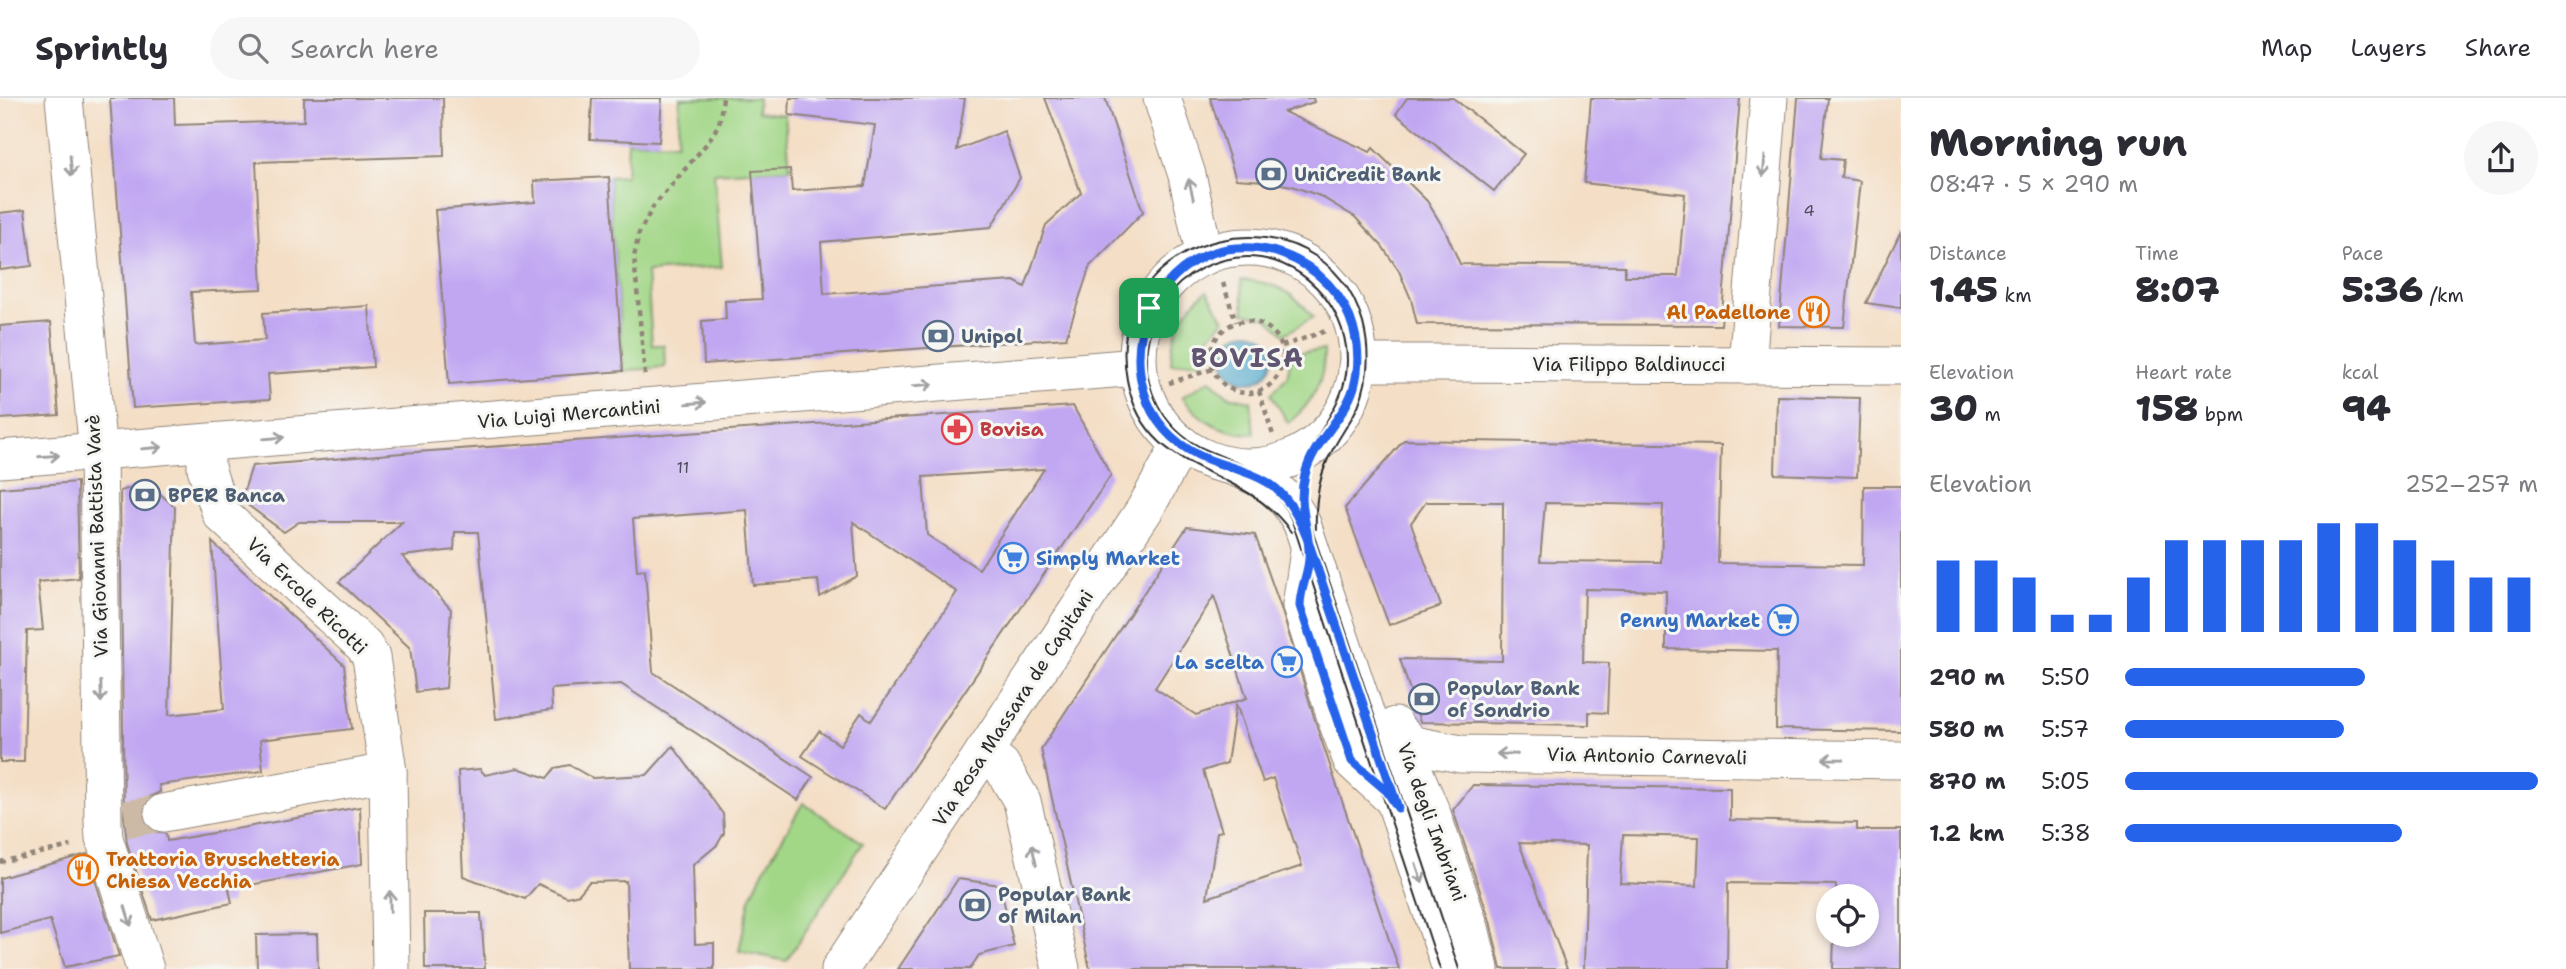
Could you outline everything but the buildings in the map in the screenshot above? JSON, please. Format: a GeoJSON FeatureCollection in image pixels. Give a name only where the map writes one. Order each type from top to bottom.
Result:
{"type":"FeatureCollection","features":[{"type":"Feature","properties":{"kind":"street","name":"Via Giovanni Battista Varè"},"geometry":{"type":"LineString","coordinates":[[64,98],[98,453],[110,827],[145,969]]}},
{"type":"Feature","properties":{"kind":"street"},"geometry":{"type":"LineString","coordinates":[[1162,98],[1213,267]]}},
{"type":"Feature","properties":{"kind":"street"},"geometry":{"type":"LineString","coordinates":[[1747,365],[1769,98]]}},
{"type":"Feature","properties":{"kind":"street"},"geometry":{"type":"LineString","coordinates":[[1239,247],[1259,248],[1298,259],[1315,270],[1329,284],[1349,315],[1357,347],[1357,367],[1353,388],[1335,424],[1322,439],[1306,451],[1282,462],[1250,467],[1216,462],[1181,444],[1154,414],[1143,391],[1154,375],[1142,327],[1149,308],[1173,276],[1213,267],[1239,247]]}},
{"type":"Feature","properties":{"kind":"street","name":"Via Filippo Baldinucci"},"geometry":{"type":"LineString","coordinates":[[1357,367],[1368,363],[1901,366]]}},
{"type":"Feature","properties":{"kind":"street","name":"Via Luigi Mercantini"},"geometry":{"type":"LineString","coordinates":[[0,459],[648,407],[1154,375]]}},
{"type":"Feature","properties":{"kind":"street","name":"Via degli Imbriani"},"geometry":{"type":"LineString","coordinates":[[1335,424],[1312,456],[1304,477],[1302,509],[1309,558],[1300,606],[1352,761],[1387,791],[1398,808]]}},
{"type":"Feature","properties":{"kind":"street","name":"Via Ercole Ricotti"},"geometry":{"type":"LineString","coordinates":[[206,444],[206,468],[221,513],[364,646],[371,657],[388,772],[391,969]]}},
{"type":"Feature","properties":{"kind":"street","name":"Via Rosa Massara de Capitani"},"geometry":{"type":"LineString","coordinates":[[839,969],[1144,509],[1181,444]]}},
{"type":"Feature","properties":{"kind":"street","name":"Via degli Imbriani"},"geometry":{"type":"LineString","coordinates":[[1216,462],[1254,474],[1274,487],[1295,511],[1307,538],[1451,969]]}},
{"type":"Feature","properties":{"kind":"street","name":"Via degli Imbriani"},"geometry":{"type":"LineString","coordinates":[[1357,686],[1367,704],[1390,721],[1399,732],[1436,826],[1470,928],[1480,969]]}},
{"type":"Feature","properties":{"kind":"street","name":"Via Antonio Carnevali"},"geometry":{"type":"LineString","coordinates":[[1399,732],[1413,745],[1461,754],[1901,760]]}},
{"type":"Feature","properties":{"kind":"street"},"geometry":{"type":"LineString","coordinates":[[984,752],[1001,765],[1022,801],[1061,969]]}},
{"type":"Feature","properties":{"kind":"street"},"geometry":{"type":"LineString","coordinates":[[163,813],[388,772]]}},
{"type":"Feature","properties":{"kind":"path"},"geometry":{"type":"LineString","coordinates":[[648,407],[635,257],[639,233],[653,207],[708,142],[719,124],[723,98]]}},
{"type":"Feature","properties":{"kind":"path"},"geometry":{"type":"LineString","coordinates":[[1213,267],[1236,322]]}},
{"type":"Feature","properties":{"kind":"path"},"geometry":{"type":"LineString","coordinates":[[1255,321],[1264,325],[1272,331],[1282,346],[1283,364],[1280,373],[1267,388],[1251,393],[1231,390],[1223,384],[1213,369],[1212,350],[1215,341],[1228,326],[1236,322],[1255,321]]}},
{"type":"Feature","properties":{"kind":"path"},"geometry":{"type":"LineString","coordinates":[[1282,346],[1326,331]]}},
{"type":"Feature","properties":{"kind":"path"},"geometry":{"type":"LineString","coordinates":[[1154,375],[1213,369]]}},
{"type":"Feature","properties":{"kind":"path"},"geometry":{"type":"LineString","coordinates":[[1259,391],[1273,435]]}},
{"type":"Feature","properties":{"kind":"path"},"geometry":{"type":"LineString","coordinates":[[0,862],[110,827]]}},
{"type":"Feature","properties":{"kind":"green space"},"geometry":{"type":"Polygon","coordinates":[[[680,98],[758,98],[757,112],[785,115],[790,169],[714,173],[722,267],[647,272],[652,345],[664,345],[665,367],[623,371],[609,177],[626,176],[628,141],[677,143],[680,98]]]}},
{"type":"Feature","properties":{"kind":"green space"},"geometry":{"type":"Polygon","coordinates":[[[1241,280],[1282,289],[1313,317],[1285,334],[1267,318],[1244,313],[1241,280]]]}},
{"type":"Feature","properties":{"kind":"green space"},"geometry":{"type":"Polygon","coordinates":[[[1207,291],[1224,320],[1208,338],[1204,361],[1171,364],[1173,342],[1180,323],[1191,306],[1207,291]]]}},
{"type":"Feature","properties":{"kind":"green space"},"geometry":{"type":"Polygon","coordinates":[[[1324,350],[1322,372],[1316,391],[1297,416],[1288,423],[1271,394],[1287,377],[1292,353],[1324,350]]]}},
{"type":"Feature","properties":{"kind":"green space"},"geometry":{"type":"Polygon","coordinates":[[[1210,380],[1228,396],[1251,401],[1254,434],[1232,431],[1214,424],[1197,413],[1182,397],[1210,380]]]}},
{"type":"Feature","properties":{"kind":"green space"},"geometry":{"type":"Polygon","coordinates":[[[803,803],[863,843],[786,961],[739,951],[750,899],[763,871],[803,803]]]}},
{"type":"Feature","properties":{"kind":"water"},"geometry":{"type":"Polygon","coordinates":[[[1248,332],[1265,340],[1273,357],[1265,374],[1248,382],[1231,374],[1223,357],[1231,340],[1248,332]]]}},
{"type":"Feature","properties":{"kind":"tunnel"},"geometry":{"type":"LineString","coordinates":[[125,819],[163,813]]}},
{"type":"Feature","properties":{"kind":"tram line"},"geometry":{"type":"LineString","coordinates":[[1291,532],[1271,509],[1247,492],[1174,453],[1154,436],[1137,412],[1127,380],[1127,328],[1146,286],[1179,257],[1219,240],[1263,238],[1305,250],[1340,278],[1363,323],[1368,359],[1365,382],[1353,416],[1333,449],[1321,477],[1316,529]]}},
{"type":"Feature","properties":{"kind":"tram line"},"geometry":{"type":"LineString","coordinates":[[1440,969],[1291,518],[1276,494],[1255,473],[1198,446],[1175,428],[1165,417],[1152,391],[1146,363],[1147,348],[1154,321],[1162,305],[1173,290],[1190,275],[1224,260],[1261,258],[1292,269],[1309,280],[1322,294],[1334,310],[1342,328],[1347,367],[1343,387],[1308,458],[1303,486],[1305,502],[1314,536],[1459,969]]}},
{"type":"Feature","properties":{"kind":"place","name":"UniCredit Bank"},"geometry":{"type":"Point","coordinates":[1271,174]}},
{"type":"Feature","properties":{"kind":"place","name":"Al Padellone"},"geometry":{"type":"Point","coordinates":[1814,312]}},
{"type":"Feature","properties":{"kind":"place","name":"Unipol"},"geometry":{"type":"Point","coordinates":[938,336]}},
{"type":"Feature","properties":{"kind":"place","name":"Bovisa"},"geometry":{"type":"Point","coordinates":[957,429]}},
{"type":"Feature","properties":{"kind":"place","name":"BPER Banca"},"geometry":{"type":"Point","coordinates":[145,495]}},
{"type":"Feature","properties":{"kind":"place","name":"Simply Market"},"geometry":{"type":"Point","coordinates":[1013,558]}},
{"type":"Feature","properties":{"kind":"place","name":"Penny Market"},"geometry":{"type":"Point","coordinates":[1783,620]}},
{"type":"Feature","properties":{"kind":"place","name":"La scelta"},"geometry":{"type":"Point","coordinates":[1287,662]}},
{"type":"Feature","properties":{"kind":"place","name":"Popular Bank of Sondrio"},"geometry":{"type":"Point","coordinates":[1424,699]}},
{"type":"Feature","properties":{"kind":"place","name":"Trattoria Bruschetteria Chiesa Vecchia"},"geometry":{"type":"Point","coordinates":[83,870]}},
{"type":"Feature","properties":{"kind":"place","name":"Popular Bank of Milan"},"geometry":{"type":"Point","coordinates":[975,905]}},
{"type":"Feature","properties":{"kind":"district","name":"BOVISA"},"geometry":{"type":"Point","coordinates":[1248,357]}},
{"type":"Feature","properties":{"kind":"route"},"geometry":{"type":"LineString","coordinates":[[1149,308],[1138,347],[1138,367],[1146,399],[1166,430],[1181,444],[1198,455],[1254,474],[1268,482],[1295,511],[1307,538],[1398,808],[1387,791],[1352,761],[1300,606],[1309,558],[1309,547],[1307,538],[1304,523],[1302,509],[1304,477],[1312,456],[1346,407],[1357,367],[1354,331],[1342,300],[1315,270],[1298,259],[1279,252],[1239,247],[1222,250],[1189,264],[1160,290],[1149,308]]}}]}
